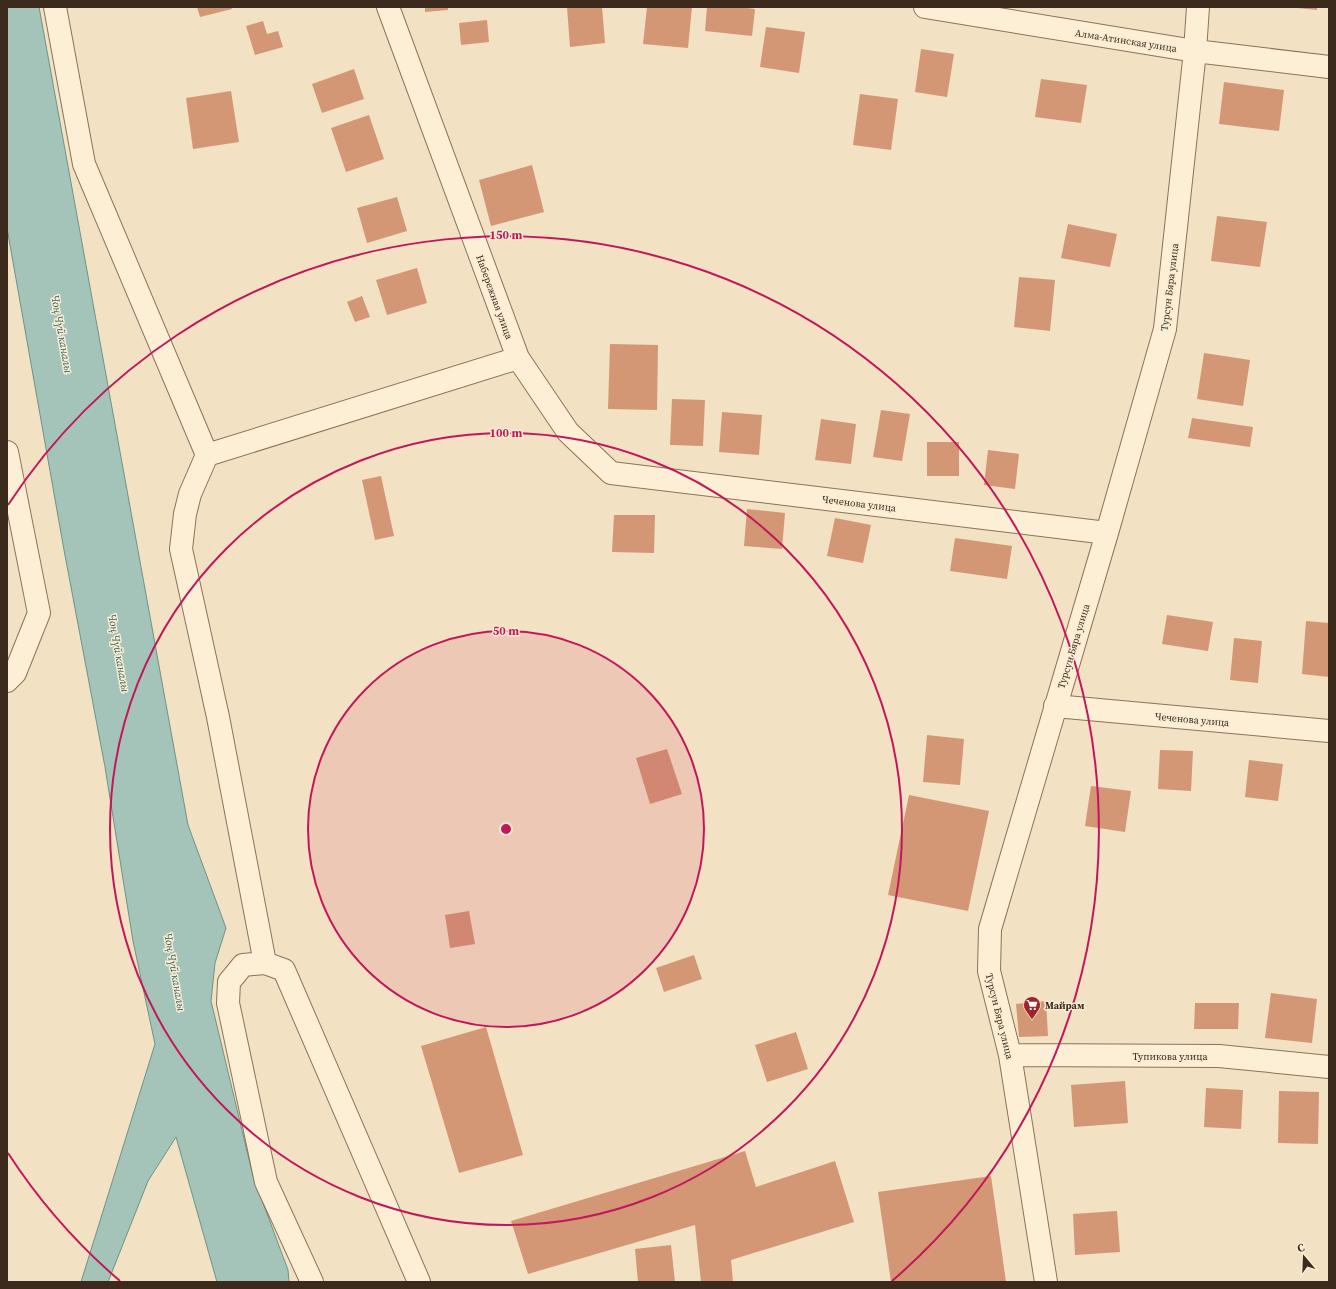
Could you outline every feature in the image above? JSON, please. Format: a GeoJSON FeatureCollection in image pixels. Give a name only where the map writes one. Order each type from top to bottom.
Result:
{"type":"FeatureCollection","features":[{"type":"Feature","properties":{"kind":"street"},"geometry":{"type":"LineString","coordinates":[[55,7],[84,164],[208,455]]}},
{"type":"Feature","properties":{"kind":"street","name":"Набережная улица"},"geometry":{"type":"LineString","coordinates":[[388,7],[518,358],[568,432],[611,473]]}},
{"type":"Feature","properties":{"kind":"street","name":"Алма-Атинская улица"},"geometry":{"type":"LineString","coordinates":[[925,7],[1195,51],[1329,67]]}},
{"type":"Feature","properties":{"kind":"street","name":"Турсун Бяра улица"},"geometry":{"type":"LineString","coordinates":[[1046,1282],[1010,1055],[989,971],[990,929],[1107,533],[1165,329],[1195,51],[1198,7]]}},
{"type":"Feature","properties":{"kind":"street"},"geometry":{"type":"LineString","coordinates":[[265,963],[218,717],[181,549],[185,514],[190,494],[208,455],[518,358]]}},
{"type":"Feature","properties":{"kind":"street"},"geometry":{"type":"LineString","coordinates":[[7,452],[39,613],[15,673],[7,681]]}},
{"type":"Feature","properties":{"kind":"street","name":"Чеченова улица"},"geometry":{"type":"LineString","coordinates":[[611,473],[1107,533]]}},
{"type":"Feature","properties":{"kind":"street","name":"Чеченова улица"},"geometry":{"type":"LineString","coordinates":[[1055,706],[1329,731]]}},
{"type":"Feature","properties":{"kind":"street"},"geometry":{"type":"LineString","coordinates":[[312,1282],[266,1182],[228,1003],[229,982],[243,965],[265,963],[284,970],[419,1282]]}},
{"type":"Feature","properties":{"kind":"street","name":"Тупикова улица"},"geometry":{"type":"LineString","coordinates":[[1010,1055],[1219,1056],[1329,1067]]}},
{"type":"Feature","properties":{"kind":"water","name":"Чоң Чүй каналы"},"geometry":{"type":"Polygon","coordinates":[[[7,7],[39,7],[188,825],[226,928],[215,963],[211,1001],[253,1176],[288,1270],[289,1282],[217,1282],[176,1137],[148,1181],[108,1282],[81,1282],[155,1044],[133,941],[105,767],[64,550],[7,228],[7,7]]]}},
{"type":"Feature","properties":{"kind":"building"},"geometry":{"type":"Polygon","coordinates":[[[197,7],[231,7],[232,9],[200,17],[197,7]]]}},
{"type":"Feature","properties":{"kind":"building"},"geometry":{"type":"Polygon","coordinates":[[[425,7],[448,7],[448,10],[425,12],[425,7]]]}},
{"type":"Feature","properties":{"kind":"building"},"geometry":{"type":"Polygon","coordinates":[[[567,7],[602,7],[605,43],[570,47],[567,7]]]}},
{"type":"Feature","properties":{"kind":"building"},"geometry":{"type":"Polygon","coordinates":[[[647,7],[692,7],[688,48],[643,44],[647,7]]]}},
{"type":"Feature","properties":{"kind":"building"},"geometry":{"type":"Polygon","coordinates":[[[707,7],[738,7],[755,9],[752,36],[705,31],[707,7]]]}},
{"type":"Feature","properties":{"kind":"building"},"geometry":{"type":"Polygon","coordinates":[[[1317,7],[1317,10],[1297,8],[1317,7]]]}},
{"type":"Feature","properties":{"kind":"building"},"geometry":{"type":"Polygon","coordinates":[[[487,20],[489,42],[461,45],[459,23],[487,20]]]}},
{"type":"Feature","properties":{"kind":"building"},"geometry":{"type":"Polygon","coordinates":[[[263,21],[267,34],[278,31],[283,47],[255,55],[246,26],[263,21]]]}},
{"type":"Feature","properties":{"kind":"building"},"geometry":{"type":"Polygon","coordinates":[[[766,27],[805,32],[799,73],[760,67],[766,27]]]}},
{"type":"Feature","properties":{"kind":"building"},"geometry":{"type":"Polygon","coordinates":[[[921,49],[954,54],[947,97],[915,92],[921,49]]]}},
{"type":"Feature","properties":{"kind":"building"},"geometry":{"type":"Polygon","coordinates":[[[354,69],[364,99],[322,113],[312,84],[354,69]]]}},
{"type":"Feature","properties":{"kind":"building"},"geometry":{"type":"Polygon","coordinates":[[[1041,79],[1087,85],[1081,123],[1035,117],[1041,79]]]}},
{"type":"Feature","properties":{"kind":"building"},"geometry":{"type":"Polygon","coordinates":[[[1224,82],[1284,90],[1279,131],[1219,124],[1224,82]]]}},
{"type":"Feature","properties":{"kind":"building"},"geometry":{"type":"Polygon","coordinates":[[[231,91],[239,142],[193,149],[186,98],[231,91]]]}},
{"type":"Feature","properties":{"kind":"building"},"geometry":{"type":"Polygon","coordinates":[[[860,94],[898,99],[891,150],[853,145],[860,94]]]}},
{"type":"Feature","properties":{"kind":"building"},"geometry":{"type":"Polygon","coordinates":[[[369,115],[384,159],[346,172],[331,128],[369,115]]]}},
{"type":"Feature","properties":{"kind":"building"},"geometry":{"type":"Polygon","coordinates":[[[532,165],[544,212],[491,226],[479,180],[532,165]]]}},
{"type":"Feature","properties":{"kind":"building"},"geometry":{"type":"Polygon","coordinates":[[[397,197],[407,231],[367,243],[357,208],[397,197]]]}},
{"type":"Feature","properties":{"kind":"building"},"geometry":{"type":"Polygon","coordinates":[[[1217,216],[1267,222],[1260,267],[1211,261],[1217,216]]]}},
{"type":"Feature","properties":{"kind":"building"},"geometry":{"type":"Polygon","coordinates":[[[1068,224],[1117,234],[1110,267],[1061,258],[1068,224]]]}},
{"type":"Feature","properties":{"kind":"building"},"geometry":{"type":"Polygon","coordinates":[[[417,268],[427,303],[387,315],[376,280],[417,268]]]}},
{"type":"Feature","properties":{"kind":"building"},"geometry":{"type":"Polygon","coordinates":[[[1019,277],[1055,280],[1050,331],[1014,327],[1019,277]]]}},
{"type":"Feature","properties":{"kind":"building"},"geometry":{"type":"Polygon","coordinates":[[[362,296],[370,317],[355,322],[347,302],[362,296]]]}},
{"type":"Feature","properties":{"kind":"building"},"geometry":{"type":"Polygon","coordinates":[[[610,344],[658,345],[657,410],[608,409],[610,344]]]}},
{"type":"Feature","properties":{"kind":"building"},"geometry":{"type":"Polygon","coordinates":[[[1204,353],[1250,360],[1243,406],[1197,399],[1204,353]]]}},
{"type":"Feature","properties":{"kind":"building"},"geometry":{"type":"Polygon","coordinates":[[[672,399],[705,400],[703,446],[670,445],[672,399]]]}},
{"type":"Feature","properties":{"kind":"building"},"geometry":{"type":"Polygon","coordinates":[[[881,410],[910,414],[902,461],[873,457],[881,410]]]}},
{"type":"Feature","properties":{"kind":"building"},"geometry":{"type":"Polygon","coordinates":[[[722,412],[762,415],[759,455],[719,452],[722,412]]]}},
{"type":"Feature","properties":{"kind":"building"},"geometry":{"type":"Polygon","coordinates":[[[1192,418],[1253,427],[1250,447],[1188,438],[1192,418]]]}},
{"type":"Feature","properties":{"kind":"building"},"geometry":{"type":"Polygon","coordinates":[[[821,419],[856,424],[851,464],[815,460],[821,419]]]}},
{"type":"Feature","properties":{"kind":"building"},"geometry":{"type":"Polygon","coordinates":[[[927,442],[959,442],[959,476],[927,476],[927,442]]]}},
{"type":"Feature","properties":{"kind":"building"},"geometry":{"type":"Polygon","coordinates":[[[988,450],[1019,454],[1015,489],[984,485],[988,450]]]}},
{"type":"Feature","properties":{"kind":"building"},"geometry":{"type":"Polygon","coordinates":[[[381,476],[394,536],[375,540],[362,480],[381,476]]]}},
{"type":"Feature","properties":{"kind":"building"},"geometry":{"type":"Polygon","coordinates":[[[747,509],[785,513],[782,549],[744,546],[747,509]]]}},
{"type":"Feature","properties":{"kind":"building"},"geometry":{"type":"Polygon","coordinates":[[[614,515],[655,515],[654,553],[612,552],[614,515]]]}},
{"type":"Feature","properties":{"kind":"building"},"geometry":{"type":"Polygon","coordinates":[[[835,518],[871,525],[863,563],[827,556],[835,518]]]}},
{"type":"Feature","properties":{"kind":"building"},"geometry":{"type":"Polygon","coordinates":[[[955,538],[1012,546],[1007,579],[950,571],[955,538]]]}},
{"type":"Feature","properties":{"kind":"building"},"geometry":{"type":"Polygon","coordinates":[[[1167,615],[1213,622],[1208,651],[1162,644],[1167,615]]]}},
{"type":"Feature","properties":{"kind":"building"},"geometry":{"type":"Polygon","coordinates":[[[1306,621],[1329,623],[1329,677],[1302,674],[1306,621]]]}},
{"type":"Feature","properties":{"kind":"building"},"geometry":{"type":"Polygon","coordinates":[[[1234,638],[1262,641],[1258,683],[1230,680],[1234,638]]]}},
{"type":"Feature","properties":{"kind":"building"},"geometry":{"type":"Polygon","coordinates":[[[927,735],[964,739],[960,785],[923,782],[927,735]]]}},
{"type":"Feature","properties":{"kind":"building"},"geometry":{"type":"Polygon","coordinates":[[[667,749],[682,794],[650,804],[636,758],[667,749]]]}},
{"type":"Feature","properties":{"kind":"building"},"geometry":{"type":"Polygon","coordinates":[[[1160,750],[1193,751],[1191,791],[1158,789],[1160,750]]]}},
{"type":"Feature","properties":{"kind":"building"},"geometry":{"type":"Polygon","coordinates":[[[1249,760],[1283,764],[1278,801],[1245,797],[1249,760]]]}},
{"type":"Feature","properties":{"kind":"building"},"geometry":{"type":"Polygon","coordinates":[[[1091,786],[1131,791],[1125,832],[1085,826],[1091,786]]]}},
{"type":"Feature","properties":{"kind":"building"},"geometry":{"type":"Polygon","coordinates":[[[909,795],[989,811],[968,911],[888,895],[909,795]]]}},
{"type":"Feature","properties":{"kind":"building"},"geometry":{"type":"Polygon","coordinates":[[[469,911],[475,944],[450,948],[445,915],[469,911]]]}},
{"type":"Feature","properties":{"kind":"building"},"geometry":{"type":"Polygon","coordinates":[[[694,955],[702,979],[664,992],[656,968],[694,955]]]}},
{"type":"Feature","properties":{"kind":"building"},"geometry":{"type":"Polygon","coordinates":[[[1271,993],[1317,999],[1312,1043],[1265,1038],[1271,993]]]}},
{"type":"Feature","properties":{"kind":"building","name":"Майрам"},"geometry":{"type":"Polygon","coordinates":[[[1046,1001],[1048,1036],[1019,1037],[1016,1004],[1046,1001]]]}},
{"type":"Feature","properties":{"kind":"building"},"geometry":{"type":"Polygon","coordinates":[[[1195,1003],[1239,1003],[1238,1029],[1194,1029],[1195,1003]]]}},
{"type":"Feature","properties":{"kind":"building"},"geometry":{"type":"Polygon","coordinates":[[[486,1027],[523,1155],[459,1173],[421,1046],[486,1027]]]}},
{"type":"Feature","properties":{"kind":"building"},"geometry":{"type":"Polygon","coordinates":[[[796,1032],[808,1069],[767,1082],[755,1045],[796,1032]]]}},
{"type":"Feature","properties":{"kind":"building"},"geometry":{"type":"Polygon","coordinates":[[[1125,1081],[1128,1123],[1074,1127],[1071,1085],[1125,1081]]]}},
{"type":"Feature","properties":{"kind":"building"},"geometry":{"type":"Polygon","coordinates":[[[1206,1088],[1243,1090],[1241,1129],[1204,1127],[1206,1088]]]}},
{"type":"Feature","properties":{"kind":"building"},"geometry":{"type":"Polygon","coordinates":[[[1279,1091],[1319,1092],[1318,1144],[1278,1143],[1279,1091]]]}},
{"type":"Feature","properties":{"kind":"building"},"geometry":{"type":"Polygon","coordinates":[[[745,1151],[756,1187],[835,1161],[854,1222],[731,1260],[733,1282],[701,1282],[695,1225],[528,1274],[511,1221],[745,1151]]]}},
{"type":"Feature","properties":{"kind":"building"},"geometry":{"type":"Polygon","coordinates":[[[991,1176],[1006,1282],[891,1282],[878,1192],[991,1176]]]}},
{"type":"Feature","properties":{"kind":"building"},"geometry":{"type":"Polygon","coordinates":[[[1117,1211],[1120,1252],[1075,1255],[1073,1214],[1117,1211]]]}},
{"type":"Feature","properties":{"kind":"building"},"geometry":{"type":"Polygon","coordinates":[[[671,1245],[675,1282],[638,1282],[635,1249],[671,1245]]]}},
{"type":"Feature","properties":{"kind":"place","name":"Майрам"},"geometry":{"type":"Point","coordinates":[1032,1020]}}]}
